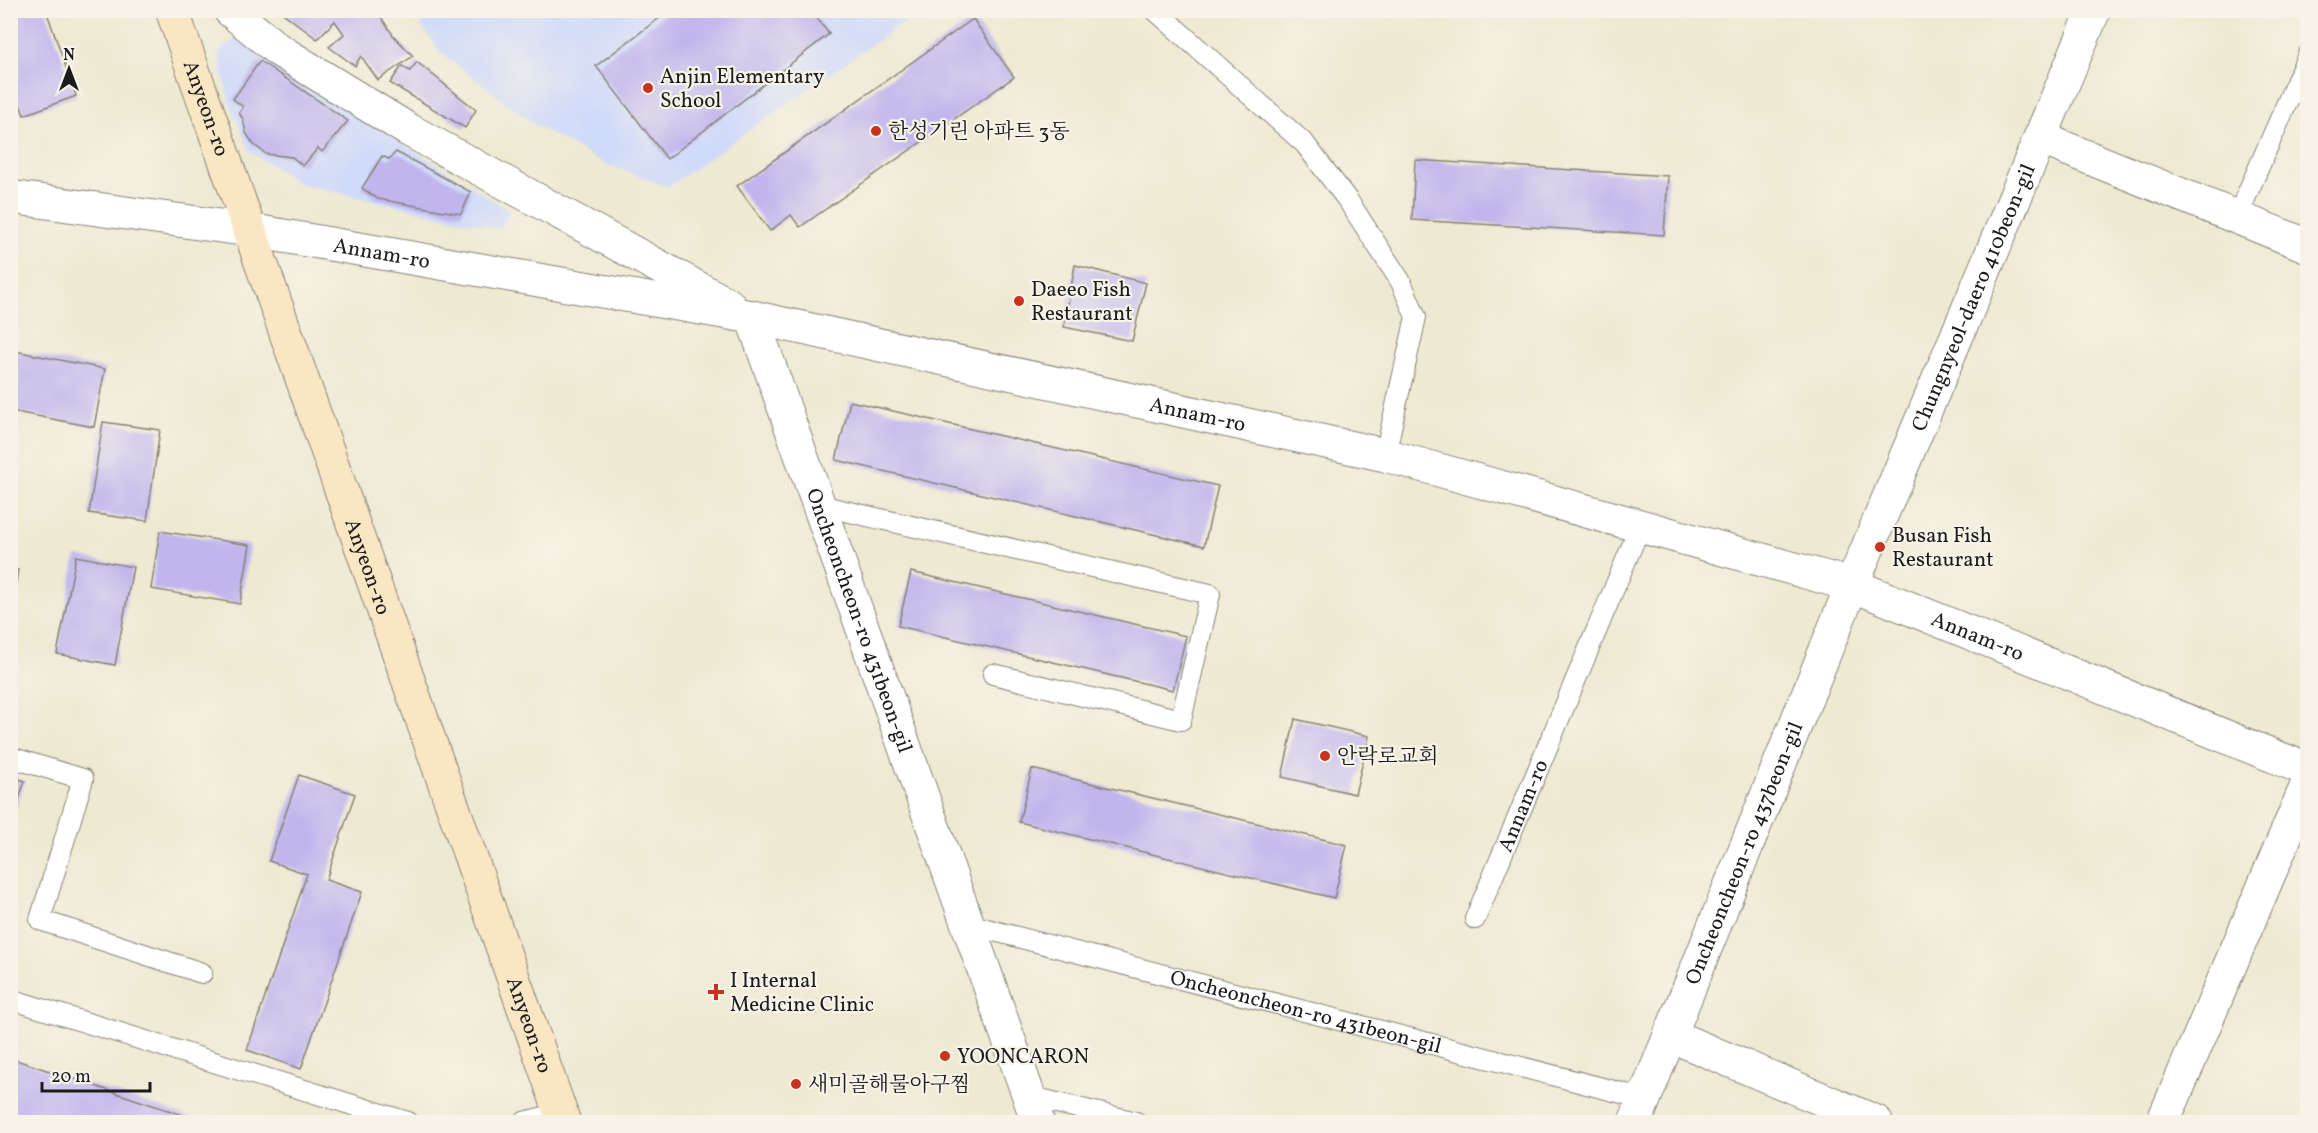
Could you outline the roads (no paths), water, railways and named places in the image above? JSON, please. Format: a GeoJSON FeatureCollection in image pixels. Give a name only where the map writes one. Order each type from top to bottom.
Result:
{"type":"FeatureCollection","features":[{"type":"Feature","properties":{"kind":"main road","name":"Anyeon-ro"},"geometry":{"type":"LineString","coordinates":[[172,10],[562,1118]]}},
{"type":"Feature","properties":{"kind":"street","name":"Annam-ro"},"geometry":{"type":"LineString","coordinates":[[230,10],[277,49],[407,129],[752,317]]}},
{"type":"Feature","properties":{"kind":"street","name":"Chungnyeol-daero 410beon-gil"},"geometry":{"type":"LineString","coordinates":[[1852,585],[2094,10]]}},
{"type":"Feature","properties":{"kind":"street"},"geometry":{"type":"LineString","coordinates":[[2040,138],[2307,246]]}},
{"type":"Feature","properties":{"kind":"street","name":"Annam-ro"},"geometry":{"type":"LineString","coordinates":[[10,197],[249,230],[752,317],[1385,455],[1852,585],[2307,770]]}},
{"type":"Feature","properties":{"kind":"street","name":"Oncheoncheon-ro 431beon-gil"},"geometry":{"type":"LineString","coordinates":[[752,317],[1033,1109]]}},
{"type":"Feature","properties":{"kind":"street","name":"Oncheoncheon-ro 437beon-gil"},"geometry":{"type":"LineString","coordinates":[[1640,1111],[1852,585]]}},
{"type":"Feature","properties":{"kind":"street"},"geometry":{"type":"LineString","coordinates":[[2163,1122],[2307,783]]}},
{"type":"Feature","properties":{"kind":"street"},"geometry":{"type":"LineString","coordinates":[[1672,1036],[1866,1121]]}},
{"type":"Feature","properties":{"kind":"lane"},"geometry":{"type":"LineString","coordinates":[[1155,10],[1305,144],[1349,202],[1401,282],[1416,317],[1385,455]]}},
{"type":"Feature","properties":{"kind":"lane"},"geometry":{"type":"LineString","coordinates":[[2237,217],[2307,55]]}},
{"type":"Feature","properties":{"kind":"lane"},"geometry":{"type":"LineString","coordinates":[[819,506],[1210,594],[1181,720],[993,674]]}},
{"type":"Feature","properties":{"kind":"lane","name":"Annam-ro"},"geometry":{"type":"LineString","coordinates":[[1475,919],[1640,527]]}},
{"type":"Feature","properties":{"kind":"lane"},"geometry":{"type":"LineString","coordinates":[[10,757],[83,779],[40,920],[202,973]]}},
{"type":"Feature","properties":{"kind":"lane","name":"Oncheoncheon-ro 431beon-gil"},"geometry":{"type":"LineString","coordinates":[[967,924],[1640,1111]]}},
{"type":"Feature","properties":{"kind":"lane"},"geometry":{"type":"LineString","coordinates":[[10,999],[408,1122]]}},
{"type":"Feature","properties":{"kind":"lane","name":"Oncheoncheon-ro 431beon-gil"},"geometry":{"type":"LineString","coordinates":[[1033,1109],[1136,1122]]}},
{"type":"Feature","properties":{"kind":"lane"},"geometry":{"type":"LineString","coordinates":[[524,1122],[562,1118]]}},
{"type":"Feature","properties":{"kind":"place","name":"Anjin Elementary School"},"geometry":{"type":"Point","coordinates":[648,88]}},
{"type":"Feature","properties":{"kind":"place","name":"한성기린 아파트 3동"},"geometry":{"type":"Point","coordinates":[876,131]}},
{"type":"Feature","properties":{"kind":"place","name":"Daeeo Fish Restaurant"},"geometry":{"type":"Point","coordinates":[1019,301]}},
{"type":"Feature","properties":{"kind":"place","name":"Busan Fish Restaurant"},"geometry":{"type":"Point","coordinates":[1880,547]}},
{"type":"Feature","properties":{"kind":"place","name":"안락로교회"},"geometry":{"type":"Point","coordinates":[1325,756]}},
{"type":"Feature","properties":{"kind":"place","name":"I Internal Medicine Clinic"},"geometry":{"type":"Point","coordinates":[716,992]}},
{"type":"Feature","properties":{"kind":"place","name":"YOONCARON"},"geometry":{"type":"Point","coordinates":[945,1056]}},
{"type":"Feature","properties":{"kind":"place","name":"새미골해물아구찜"},"geometry":{"type":"Point","coordinates":[796,1084]}}]}
